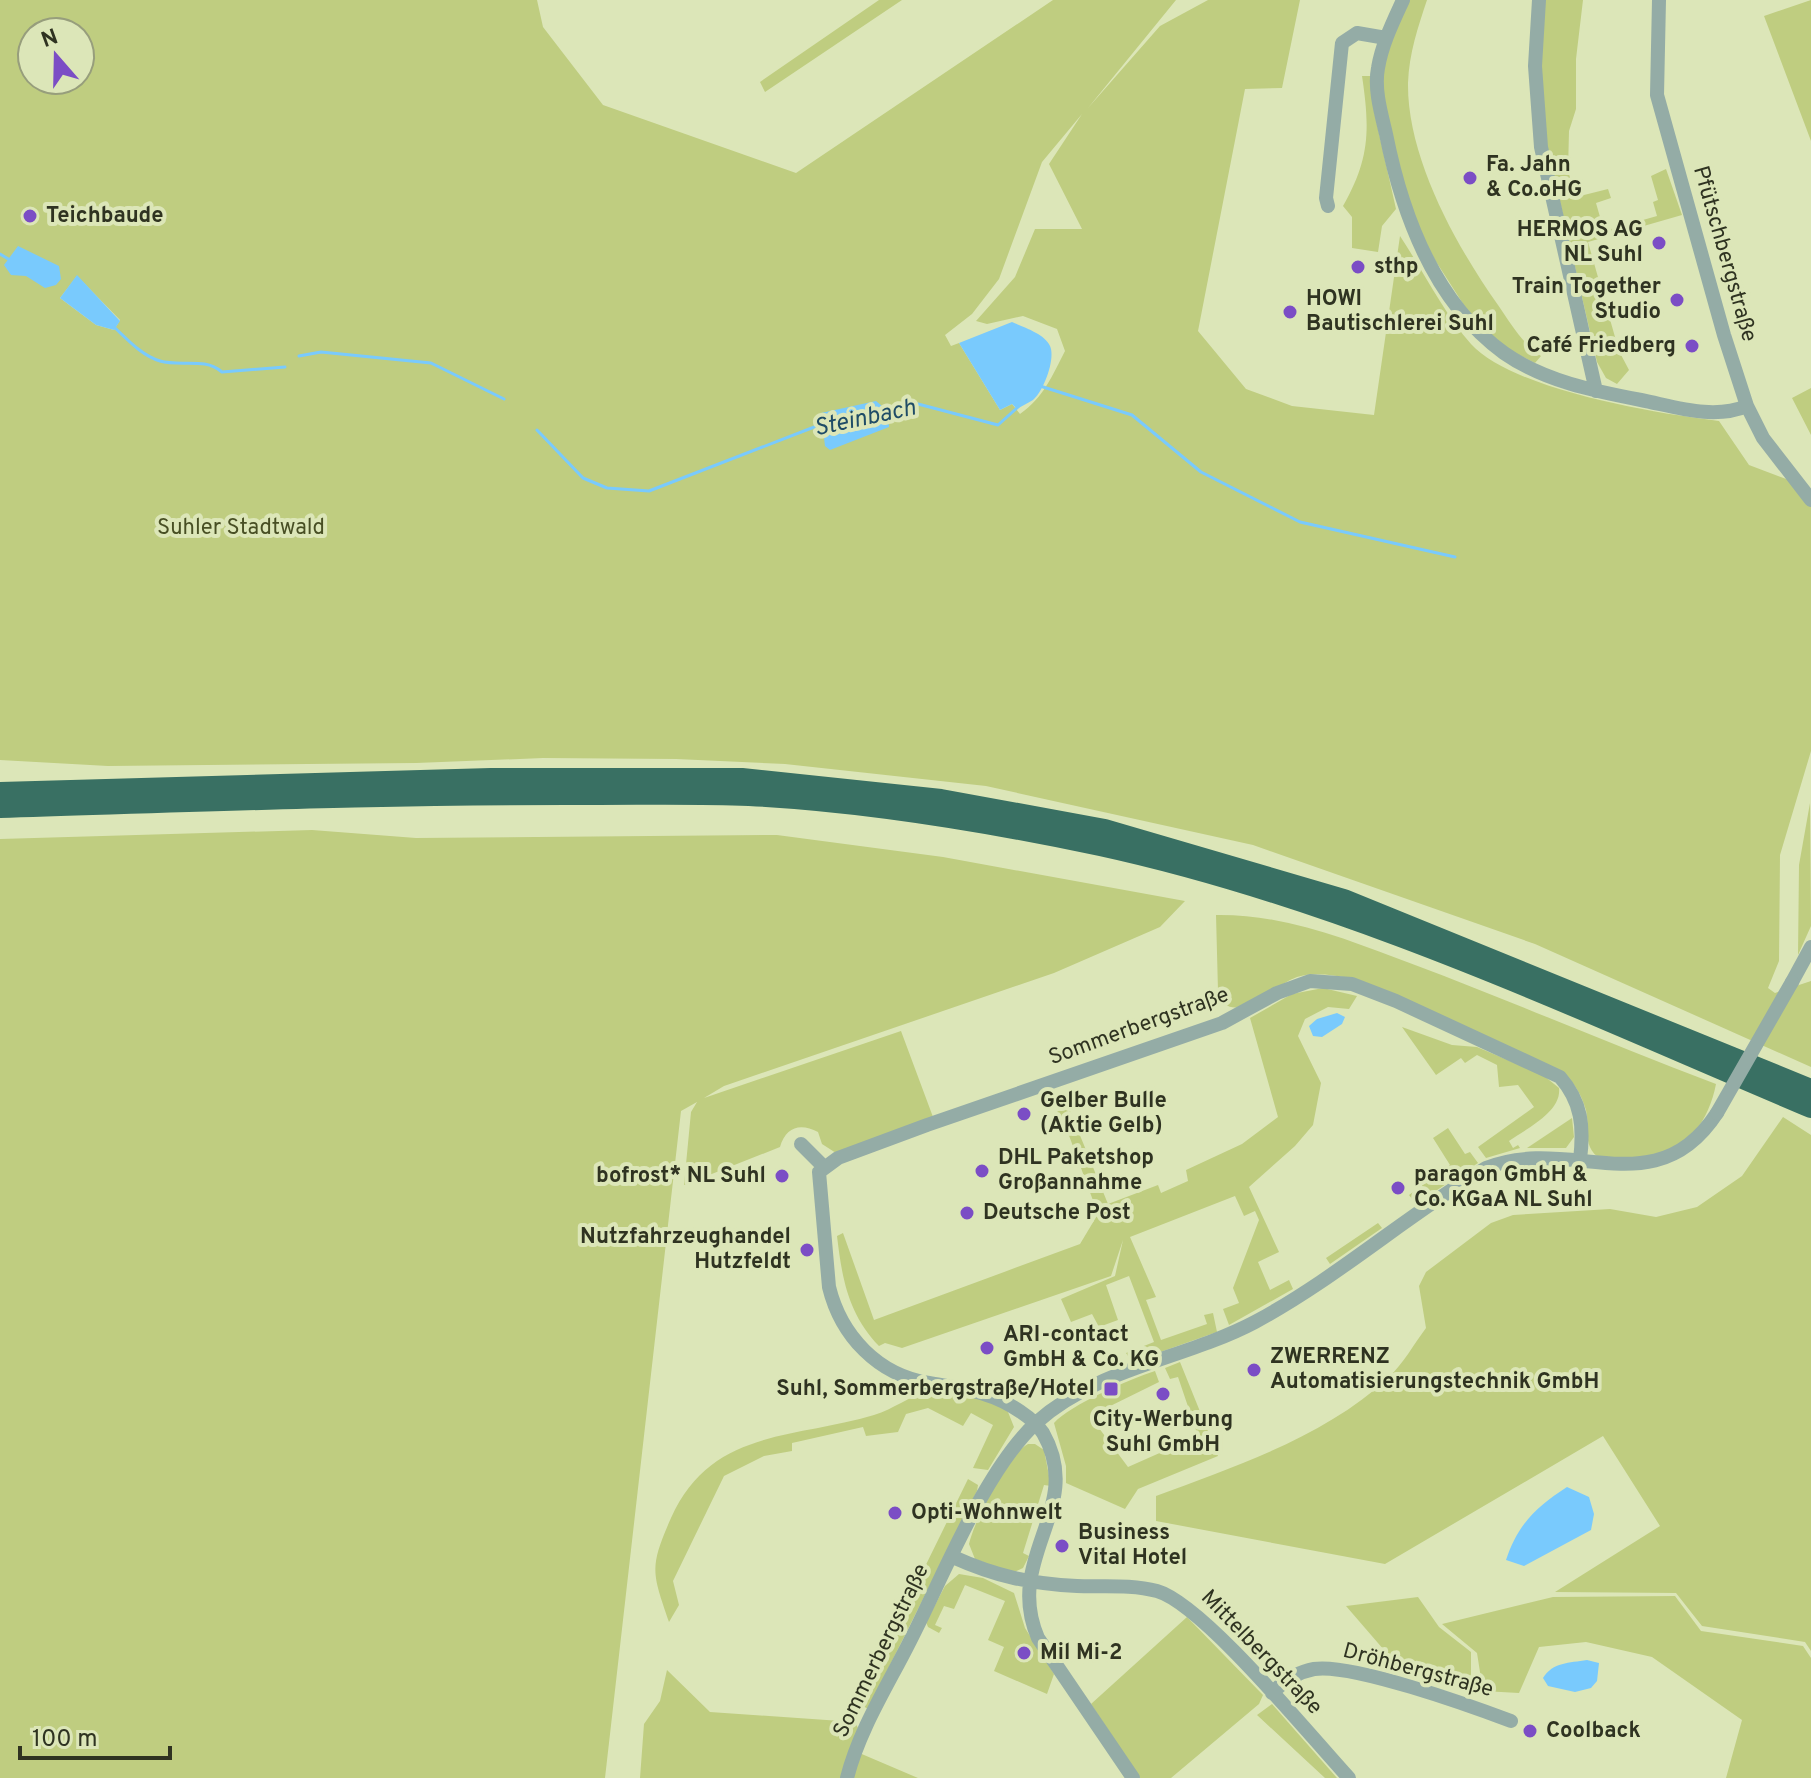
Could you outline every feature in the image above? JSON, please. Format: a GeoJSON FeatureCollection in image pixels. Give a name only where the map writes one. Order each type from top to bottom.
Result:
{"type":"FeatureCollection","features":[{"type":"Feature","properties":{"kind":"highway"},"geometry":{"type":"LineString","coordinates":[[0,808],[742,778],[941,799],[1105,829],[1344,899],[1811,1089]]}},
{"type":"Feature","properties":{"kind":"highway"},"geometry":{"type":"LineString","coordinates":[[0,792],[491,786],[750,796],[946,817],[1102,847],[1223,878],[1352,920],[1521,984],[1811,1108]]}},
{"type":"Feature","properties":{"kind":"street"},"geometry":{"type":"LineString","coordinates":[[1403,0],[1386,38],[1377,70],[1384,128],[1405,215],[1431,265],[1465,316],[1504,352],[1543,375],[1596,391],[1713,413],[1747,406]]}},
{"type":"Feature","properties":{"kind":"street"},"geometry":{"type":"LineString","coordinates":[[1539,0],[1535,66],[1541,147],[1596,391]]}},
{"type":"Feature","properties":{"kind":"street","name":"Pfütschbergstraße"},"geometry":{"type":"LineString","coordinates":[[1659,0],[1657,95],[1677,175],[1747,406],[1777,460],[1811,500]]}},
{"type":"Feature","properties":{"kind":"street"},"geometry":{"type":"LineString","coordinates":[[1328,206],[1326,198],[1342,43],[1357,33],[1386,38]]}},
{"type":"Feature","properties":{"kind":"street","name":"Sommerbergstraße"},"geometry":{"type":"LineString","coordinates":[[847,1778],[870,1721],[1005,1458],[1036,1423],[1065,1401],[1098,1384],[1191,1350],[1255,1322],[1486,1168],[1531,1156],[1626,1165],[1660,1161],[1687,1148],[1717,1113],[1811,947]]}},
{"type":"Feature","properties":{"kind":"street","name":"Sommerbergstraße"},"geometry":{"type":"LineString","coordinates":[[824,1167],[838,1158],[927,1125],[1213,1026],[1295,985],[1329,980],[1396,1001],[1560,1077],[1570,1088],[1582,1116],[1580,1160]]}},
{"type":"Feature","properties":{"kind":"street"},"geometry":{"type":"LineString","coordinates":[[801,1144],[824,1167],[817,1179],[829,1287],[833,1304],[853,1339],[867,1354],[901,1375],[990,1394],[1036,1423],[1056,1459],[1057,1490],[1036,1549],[1028,1606],[1038,1638],[1133,1778]]}},
{"type":"Feature","properties":{"kind":"street","name":"Mittelbergstraße"},"geometry":{"type":"LineString","coordinates":[[953,1557],[1000,1578],[1029,1583],[1133,1587],[1178,1599],[1272,1693],[1349,1778]]}},
{"type":"Feature","properties":{"kind":"street","name":"Dröhbergstraße"},"geometry":{"type":"LineString","coordinates":[[1272,1693],[1289,1678],[1324,1668],[1394,1684],[1511,1721]]}},
{"type":"Feature","properties":{"kind":"green space","name":"Suhler Stadtwald"},"geometry":{"type":"Polygon","coordinates":[[[0,0],[537,0],[543,27],[603,105],[796,173],[1053,0],[1176,0],[1088,108],[1160,26],[1208,0],[1300,0],[1282,88],[1245,89],[1198,331],[1246,389],[1292,406],[1374,415],[1400,236],[1461,332],[1491,360],[1552,387],[1588,397],[1719,421],[1749,465],[1789,480],[1811,507],[1811,751],[1780,855],[1779,961],[1768,988],[1775,993],[1811,981],[1811,1067],[1535,944],[1253,845],[986,786],[785,764],[676,759],[543,758],[416,763],[108,766],[0,760],[0,0]],[[1082,114],[1042,162],[999,279],[972,314],[945,335],[951,346],[959,343],[1000,410],[1012,404],[1020,414],[1028,407],[1041,393],[1065,351],[1057,329],[1023,316],[987,324],[976,321],[1015,277],[1035,229],[1082,229],[1049,164],[1082,114]],[[77,276],[60,298],[96,325],[114,330],[120,320],[77,276]]]}},
{"type":"Feature","properties":{"kind":"green space"},"geometry":{"type":"Polygon","coordinates":[[[879,0],[902,0],[765,92],[760,82],[879,0]]]}},
{"type":"Feature","properties":{"kind":"green space"},"geometry":{"type":"Polygon","coordinates":[[[1408,0],[1427,0],[1412,51],[1408,83],[1410,111],[1425,170],[1451,228],[1482,282],[1517,333],[1541,356],[1535,363],[1497,344],[1469,313],[1419,235],[1381,102],[1381,69],[1408,0]]]}},
{"type":"Feature","properties":{"kind":"green space"},"geometry":{"type":"Polygon","coordinates":[[[1545,0],[1583,0],[1576,59],[1576,109],[1569,131],[1568,171],[1576,197],[1608,189],[1611,198],[1596,203],[1604,231],[1657,216],[1653,202],[1658,200],[1651,176],[1666,169],[1682,215],[1588,242],[1619,351],[1629,370],[1617,384],[1606,378],[1597,362],[1546,141],[1541,59],[1545,0]]]}},
{"type":"Feature","properties":{"kind":"green space"},"geometry":{"type":"Polygon","coordinates":[[[1811,0],[1811,141],[1764,16],[1811,0]]]}},
{"type":"Feature","properties":{"kind":"green space"},"geometry":{"type":"Polygon","coordinates":[[[1362,76],[1371,76],[1374,111],[1396,209],[1382,226],[1378,252],[1352,248],[1352,217],[1343,206],[1358,173],[1366,143],[1362,76]]]}},
{"type":"Feature","properties":{"kind":"green space"},"geometry":{"type":"Polygon","coordinates":[[[1811,388],[1811,435],[1792,398],[1811,388]]]}},
{"type":"Feature","properties":{"kind":"green space"},"geometry":{"type":"Polygon","coordinates":[[[1810,803],[1811,926],[1798,955],[1799,865],[1810,803]]]}},
{"type":"Feature","properties":{"kind":"green space"},"geometry":{"type":"Polygon","coordinates":[[[312,830],[416,838],[777,835],[943,857],[1185,901],[1160,927],[1054,973],[724,1086],[704,1098],[901,1031],[933,1117],[836,1153],[822,1144],[818,1132],[795,1128],[786,1135],[780,1147],[684,1185],[691,1112],[697,1102],[681,1111],[605,1778],[0,1778],[0,839],[312,830]]]}},
{"type":"Feature","properties":{"kind":"green space"},"geometry":{"type":"Polygon","coordinates":[[[1216,915],[1293,924],[1366,947],[1716,1084],[1713,1097],[1694,1132],[1675,1149],[1649,1158],[1598,1157],[1588,1142],[1587,1117],[1582,1099],[1563,1072],[1349,978],[1303,975],[1242,1007],[1232,1007],[1224,1002],[1218,991],[1216,915]]]}},
{"type":"Feature","properties":{"kind":"green space"},"geometry":{"type":"Polygon","coordinates":[[[1323,988],[1357,996],[1349,1009],[1328,1007],[1305,1019],[1298,1036],[1321,1083],[1313,1125],[1295,1146],[1249,1187],[1279,1252],[1258,1262],[1270,1290],[1289,1280],[1293,1289],[1229,1325],[1223,1309],[1239,1303],[1233,1288],[1259,1220],[1255,1211],[1244,1216],[1235,1196],[1130,1237],[1156,1297],[1146,1300],[1161,1340],[1207,1324],[1204,1315],[1213,1313],[1217,1332],[1132,1362],[1126,1353],[1154,1342],[1129,1276],[1106,1285],[1118,1320],[1099,1327],[1092,1314],[1071,1322],[1061,1299],[1115,1276],[1123,1240],[1111,1276],[902,1348],[885,1343],[879,1346],[868,1334],[848,1295],[837,1236],[843,1233],[874,1320],[1080,1244],[1098,1214],[1064,1122],[1055,1113],[1068,1106],[1108,1204],[1158,1185],[1161,1193],[1188,1181],[1186,1170],[1242,1144],[1278,1117],[1250,1018],[1292,994],[1323,988]]]}},
{"type":"Feature","properties":{"kind":"green space"},"geometry":{"type":"Polygon","coordinates":[[[1402,1027],[1452,1045],[1477,1047],[1543,1075],[1559,1088],[1555,1105],[1542,1119],[1509,1141],[1513,1148],[1518,1145],[1520,1148],[1486,1158],[1478,1147],[1534,1107],[1518,1085],[1499,1087],[1497,1065],[1477,1055],[1465,1063],[1461,1058],[1436,1075],[1402,1027]]]}},
{"type":"Feature","properties":{"kind":"green space"},"geometry":{"type":"Polygon","coordinates":[[[1783,1117],[1811,1135],[1811,1651],[1805,1642],[1702,1626],[1676,1593],[1555,1592],[1660,1526],[1603,1436],[1385,1564],[1156,1521],[1156,1496],[1248,1461],[1308,1433],[1337,1417],[1389,1377],[1426,1328],[1419,1286],[1426,1272],[1491,1223],[1513,1215],[1610,1209],[1656,1217],[1697,1207],[1742,1176],[1783,1117]]]}},
{"type":"Feature","properties":{"kind":"green space"},"geometry":{"type":"Polygon","coordinates":[[[1572,1118],[1574,1137],[1566,1148],[1527,1148],[1572,1118]]]}},
{"type":"Feature","properties":{"kind":"green space"},"geometry":{"type":"Polygon","coordinates":[[[1448,1128],[1465,1154],[1470,1152],[1478,1163],[1416,1204],[1409,1195],[1450,1165],[1433,1138],[1448,1128]]]}},
{"type":"Feature","properties":{"kind":"green space"},"geometry":{"type":"Polygon","coordinates":[[[1378,1223],[1382,1228],[1330,1264],[1326,1258],[1378,1223]]]}},
{"type":"Feature","properties":{"kind":"green space"},"geometry":{"type":"Polygon","coordinates":[[[1180,1362],[1218,1456],[1138,1489],[1125,1509],[1066,1483],[1066,1466],[1054,1423],[1086,1401],[1155,1371],[1159,1382],[1090,1416],[1128,1467],[1198,1436],[1178,1377],[1170,1379],[1165,1368],[1180,1362]]]}},
{"type":"Feature","properties":{"kind":"green space"},"geometry":{"type":"Polygon","coordinates":[[[929,1391],[969,1393],[1006,1407],[1014,1427],[988,1470],[973,1468],[993,1425],[971,1413],[963,1426],[928,1408],[906,1414],[898,1432],[866,1436],[863,1427],[792,1443],[792,1451],[764,1456],[724,1476],[673,1581],[679,1605],[669,1622],[656,1580],[659,1548],[671,1518],[688,1489],[708,1467],[732,1452],[758,1442],[874,1415],[929,1391]]]}},
{"type":"Feature","properties":{"kind":"green space"},"geometry":{"type":"Polygon","coordinates":[[[1028,1444],[1035,1444],[1044,1450],[1051,1486],[1044,1485],[1023,1553],[1029,1556],[1023,1568],[1012,1573],[975,1559],[969,1544],[993,1489],[1011,1461],[1028,1444]]]}},
{"type":"Feature","properties":{"kind":"green space"},"geometry":{"type":"Polygon","coordinates":[[[968,1479],[978,1485],[977,1491],[868,1709],[863,1706],[893,1645],[889,1640],[968,1479]]]}},
{"type":"Feature","properties":{"kind":"green space"},"geometry":{"type":"Polygon","coordinates":[[[959,1574],[983,1578],[1014,1593],[1025,1628],[1054,1674],[1047,1694],[994,1671],[1004,1647],[988,1640],[1005,1601],[965,1585],[954,1609],[944,1606],[935,1625],[942,1628],[939,1633],[928,1627],[926,1622],[945,1586],[959,1574]]]}},
{"type":"Feature","properties":{"kind":"green space"},"geometry":{"type":"Polygon","coordinates":[[[1675,1596],[1701,1631],[1803,1646],[1811,1658],[1811,1778],[1726,1778],[1742,1720],[1652,1657],[1586,1642],[1539,1647],[1519,1693],[1483,1691],[1477,1653],[1442,1624],[1553,1597],[1675,1596]]]}},
{"type":"Feature","properties":{"kind":"green space"},"geometry":{"type":"Polygon","coordinates":[[[1418,1597],[1439,1627],[1471,1652],[1471,1692],[1403,1672],[1346,1606],[1418,1597]]]}},
{"type":"Feature","properties":{"kind":"green space"},"geometry":{"type":"Polygon","coordinates":[[[1187,1617],[1263,1695],[1259,1704],[1171,1778],[1140,1778],[1091,1704],[1187,1617]]]}},
{"type":"Feature","properties":{"kind":"green space"},"geometry":{"type":"Polygon","coordinates":[[[667,1670],[710,1712],[855,1722],[858,1728],[841,1778],[640,1778],[644,1724],[660,1701],[667,1670]]]}},
{"type":"Feature","properties":{"kind":"green space"},"geometry":{"type":"Polygon","coordinates":[[[1272,1704],[1337,1778],[1325,1778],[1257,1715],[1272,1704]]]}},
{"type":"Feature","properties":{"kind":"green space"},"geometry":{"type":"Polygon","coordinates":[[[857,1752],[918,1778],[848,1778],[857,1752]]]}},
{"type":"Feature","properties":{"kind":"water"},"geometry":{"type":"Polygon","coordinates":[[[18,246],[59,266],[61,279],[56,285],[45,288],[26,276],[11,275],[4,265],[18,246]]]}},
{"type":"Feature","properties":{"kind":"water"},"geometry":{"type":"Polygon","coordinates":[[[77,275],[120,321],[114,330],[96,325],[60,298],[77,275]]]}},
{"type":"Feature","properties":{"kind":"water"},"geometry":{"type":"Polygon","coordinates":[[[1012,322],[1044,338],[1050,346],[1050,367],[1033,400],[1017,409],[1012,404],[1000,410],[959,343],[1012,322]]]}},
{"type":"Feature","properties":{"kind":"water"},"geometry":{"type":"Polygon","coordinates":[[[876,401],[888,411],[889,427],[830,450],[825,446],[821,413],[876,401]]]}},
{"type":"Feature","properties":{"kind":"water"},"geometry":{"type":"Polygon","coordinates":[[[1337,1013],[1345,1017],[1342,1024],[1322,1037],[1313,1036],[1309,1026],[1317,1019],[1337,1013]]]}},
{"type":"Feature","properties":{"kind":"water"},"geometry":{"type":"Polygon","coordinates":[[[1567,1487],[1589,1497],[1594,1514],[1591,1530],[1524,1566],[1506,1560],[1522,1526],[1546,1502],[1567,1487]]]}},
{"type":"Feature","properties":{"kind":"water"},"geometry":{"type":"Polygon","coordinates":[[[1587,1660],[1599,1663],[1597,1681],[1591,1688],[1575,1692],[1548,1686],[1543,1678],[1557,1666],[1587,1660]]]}},
{"type":"Feature","properties":{"kind":"waterway","name":"Steinbach"},"geometry":{"type":"LineString","coordinates":[[0,254],[10,260]]}},
{"type":"Feature","properties":{"kind":"waterway","name":"Steinbach"},"geometry":{"type":"LineString","coordinates":[[114,327],[141,351],[153,359],[168,363],[208,365],[222,372],[285,367]]}},
{"type":"Feature","properties":{"kind":"waterway","name":"Steinbach"},"geometry":{"type":"LineString","coordinates":[[299,356],[321,352],[431,363],[504,399]]}},
{"type":"Feature","properties":{"kind":"waterway","name":"Steinbach"},"geometry":{"type":"LineString","coordinates":[[1040,386],[1132,415],[1201,472],[1300,522],[1455,557]]}},
{"type":"Feature","properties":{"kind":"waterway","name":"Steinbach"},"geometry":{"type":"LineString","coordinates":[[885,412],[918,404],[998,425],[1018,407]]}},
{"type":"Feature","properties":{"kind":"waterway","name":"Steinbach"},"geometry":{"type":"LineString","coordinates":[[537,430],[583,478],[607,488],[649,491],[822,424]]}},
{"type":"Feature","properties":{"kind":"place","name":"Fa. Jahn & Co.oHG"},"geometry":{"type":"Point","coordinates":[1470,178]}},
{"type":"Feature","properties":{"kind":"place","name":"Teichbaude"},"geometry":{"type":"Point","coordinates":[30,216]}},
{"type":"Feature","properties":{"kind":"place","name":"HERMOS AG NL Suhl"},"geometry":{"type":"Point","coordinates":[1659,243]}},
{"type":"Feature","properties":{"kind":"place","name":"sthp"},"geometry":{"type":"Point","coordinates":[1358,267]}},
{"type":"Feature","properties":{"kind":"place","name":"Train Together Studio"},"geometry":{"type":"Point","coordinates":[1677,300]}},
{"type":"Feature","properties":{"kind":"place","name":"HOWI Bautischlerei Suhl"},"geometry":{"type":"Point","coordinates":[1290,312]}},
{"type":"Feature","properties":{"kind":"place","name":"Café Friedberg"},"geometry":{"type":"Point","coordinates":[1692,346]}},
{"type":"Feature","properties":{"kind":"place","name":"Gelber Bulle (Aktie Gelb)"},"geometry":{"type":"Point","coordinates":[1024,1114]}},
{"type":"Feature","properties":{"kind":"place","name":"DHL Paketshop Großannahme"},"geometry":{"type":"Point","coordinates":[982,1171]}},
{"type":"Feature","properties":{"kind":"place","name":"bofrost* NL Suhl"},"geometry":{"type":"Point","coordinates":[782,1176]}},
{"type":"Feature","properties":{"kind":"place","name":"paragon GmbH & Co. KGaA NL Suhl"},"geometry":{"type":"Point","coordinates":[1398,1188]}},
{"type":"Feature","properties":{"kind":"place","name":"Deutsche Post"},"geometry":{"type":"Point","coordinates":[967,1213]}},
{"type":"Feature","properties":{"kind":"place","name":"Nutzfahrzeughandel Hutzfeldt"},"geometry":{"type":"Point","coordinates":[807,1250]}},
{"type":"Feature","properties":{"kind":"place","name":"ARI-contact GmbH & Co. KG"},"geometry":{"type":"Point","coordinates":[987,1348]}},
{"type":"Feature","properties":{"kind":"place","name":"ZWERRENZ Automatisierungstechnik GmbH"},"geometry":{"type":"Point","coordinates":[1254,1370]}},
{"type":"Feature","properties":{"kind":"place","name":"Suhl, Sommerbergstraße/Hotel"},"geometry":{"type":"Point","coordinates":[1111,1389]}},
{"type":"Feature","properties":{"kind":"place","name":"City-Werbung Suhl GmbH"},"geometry":{"type":"Point","coordinates":[1163,1394]}},
{"type":"Feature","properties":{"kind":"place","name":"Opti-Wohnwelt"},"geometry":{"type":"Point","coordinates":[895,1513]}},
{"type":"Feature","properties":{"kind":"place","name":"Business Vital Hotel"},"geometry":{"type":"Point","coordinates":[1062,1546]}},
{"type":"Feature","properties":{"kind":"place","name":"Mil Mi-2"},"geometry":{"type":"Point","coordinates":[1024,1653]}},
{"type":"Feature","properties":{"kind":"place","name":"Coolback"},"geometry":{"type":"Point","coordinates":[1530,1731]}}]}
